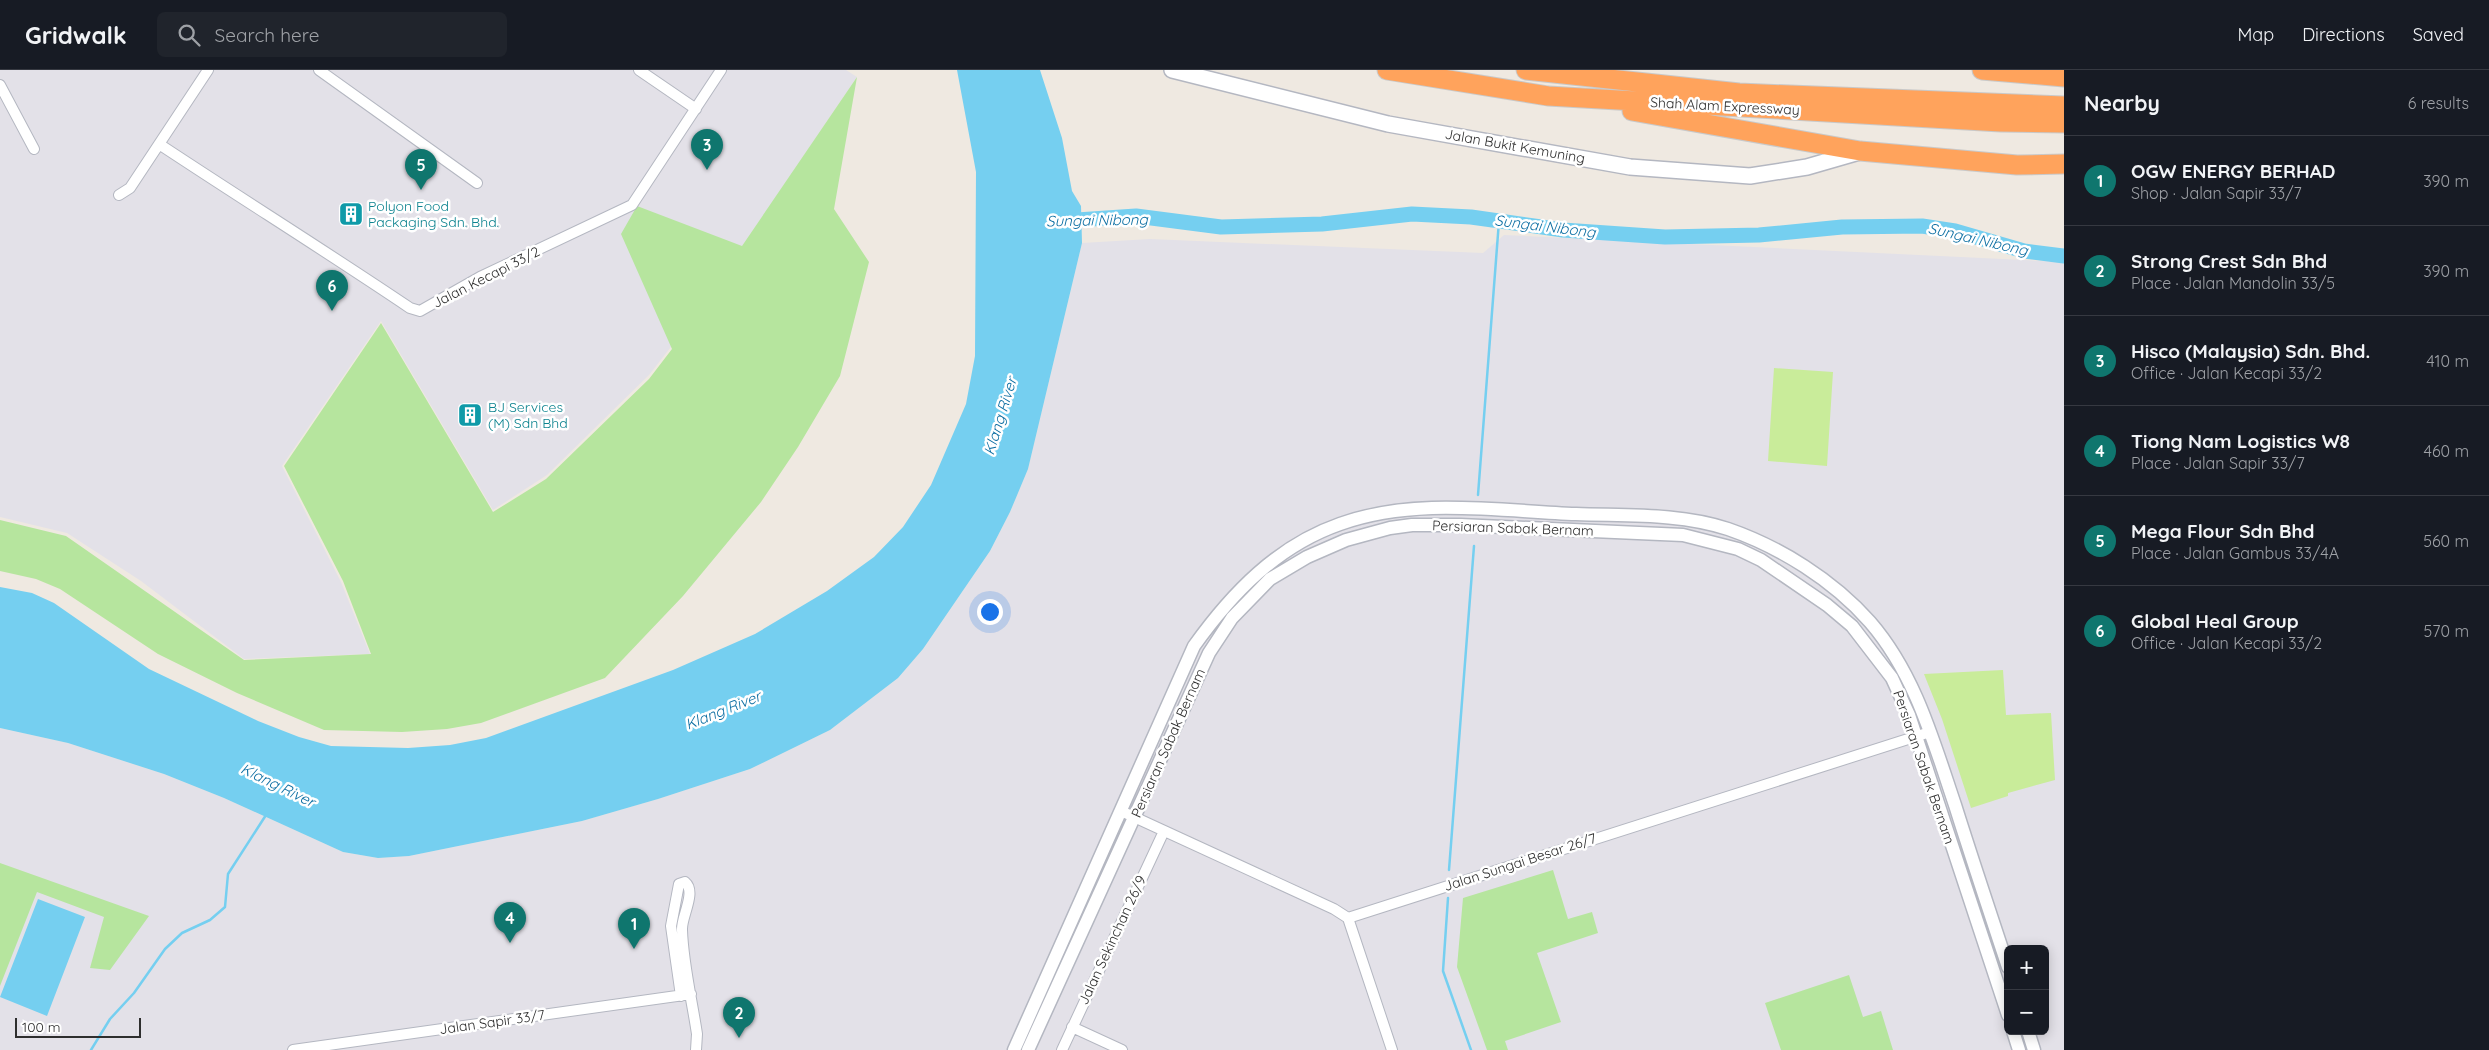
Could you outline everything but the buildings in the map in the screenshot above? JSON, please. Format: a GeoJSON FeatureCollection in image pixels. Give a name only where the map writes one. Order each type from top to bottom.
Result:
{"type":"FeatureCollection","features":[{"type":"Feature","properties":{"kind":"highway","name":"Shah Alam Expressway"},"geometry":{"type":"LineString","coordinates":[[1387,70],[1548,96],[2001,113],[2064,106]]}},
{"type":"Feature","properties":{"kind":"highway","name":"Shah Alam Expressway"},"geometry":{"type":"LineString","coordinates":[[1526,70],[1740,93],[2001,113],[2064,123]]}},
{"type":"Feature","properties":{"kind":"highway"},"geometry":{"type":"LineString","coordinates":[[1982,70],[2064,77]]}},
{"type":"Feature","properties":{"kind":"highway"},"geometry":{"type":"LineString","coordinates":[[1548,96],[1860,151],[2017,165],[2064,164]]}},
{"type":"Feature","properties":{"kind":"highway"},"geometry":{"type":"LineString","coordinates":[[2017,165],[2064,158]]}},
{"type":"Feature","properties":{"kind":"highway"},"geometry":{"type":"LineString","coordinates":[[2044,164],[2064,169]]}},
{"type":"Feature","properties":{"kind":"main road","name":"Jalan Bukit Kemuning"},"geometry":{"type":"LineString","coordinates":[[1172,70],[1388,124],[1630,167],[1750,176],[1807,167],[1860,151]]}},
{"type":"Feature","properties":{"kind":"street"},"geometry":{"type":"LineString","coordinates":[[119,195],[130,188],[208,70]]}},
{"type":"Feature","properties":{"kind":"street"},"geometry":{"type":"LineString","coordinates":[[319,70],[476,183]]}},
{"type":"Feature","properties":{"kind":"street"},"geometry":{"type":"LineString","coordinates":[[639,70],[696,109]]}},
{"type":"Feature","properties":{"kind":"street","name":"Jalan Kecapi 33/2"},"geometry":{"type":"LineString","coordinates":[[159,144],[284,226],[325,249],[410,308],[420,311],[480,277],[632,205],[720,70]]}},
{"type":"Feature","properties":{"kind":"street"},"geometry":{"type":"LineString","coordinates":[[0,85],[34,149]]}},
{"type":"Feature","properties":{"kind":"street","name":"Persiaran Sabak Bernam"},"geometry":{"type":"LineString","coordinates":[[1014,1050],[1122,812],[1194,646],[1221,608],[1262,568],[1298,543],[1339,524],[1376,514],[1424,508],[1670,518],[1726,528],[1753,539],[1817,574],[1869,621],[1905,670],[1930,732],[2004,955]]}},
{"type":"Feature","properties":{"kind":"street","name":"Persiaran Sabak Bernam"},"geometry":{"type":"LineString","coordinates":[[1028,1050],[1209,653],[1232,618],[1270,579],[1307,557],[1346,540],[1412,525],[1460,525],[1683,535],[1738,549],[1761,560],[1808,590],[1852,626],[1892,678],[1916,736],[2004,1003]]}},
{"type":"Feature","properties":{"kind":"street"},"geometry":{"type":"LineString","coordinates":[[1808,590],[1817,574]]}},
{"type":"Feature","properties":{"kind":"street","name":"Jalan Sungai Besar 26/7"},"geometry":{"type":"LineString","coordinates":[[1348,918],[1930,732]]}},
{"type":"Feature","properties":{"kind":"street"},"geometry":{"type":"LineString","coordinates":[[1122,812],[1334,909],[1348,918],[1392,1050]]}},
{"type":"Feature","properties":{"kind":"street","name":"Jalan Sekinchan 26/9"},"geometry":{"type":"LineString","coordinates":[[1062,1050],[1164,831]]}},
{"type":"Feature","properties":{"kind":"street"},"geometry":{"type":"LineString","coordinates":[[686,995],[681,928],[690,889],[685,882],[679,884],[671,926],[686,995],[697,1034],[696,1050]]}},
{"type":"Feature","properties":{"kind":"street","name":"Jalan Sapir 33/7"},"geometry":{"type":"LineString","coordinates":[[293,1050],[686,995]]}},
{"type":"Feature","properties":{"kind":"street"},"geometry":{"type":"LineString","coordinates":[[1072,1027],[1122,1050]]}},
{"type":"Feature","properties":{"kind":"street"},"geometry":{"type":"LineString","coordinates":[[2014,1035],[2019,1050]]}},
{"type":"Feature","properties":{"kind":"street"},"geometry":{"type":"LineString","coordinates":[[2029,1035],[2034,1050]]}},
{"type":"Feature","properties":{"kind":"shaded area"},"geometry":{"type":"Polygon","coordinates":[[[0,70],[846,70],[857,77],[692,320],[649,375],[547,475],[493,510],[381,321],[282,466],[341,582],[370,654],[244,659],[141,581],[67,533],[0,517],[0,70]]]}},
{"type":"Feature","properties":{"kind":"shaded area"},"geometry":{"type":"Polygon","coordinates":[[[1504,235],[2064,262],[2064,1050],[0,1050],[0,728],[68,743],[164,774],[224,798],[343,852],[378,858],[409,856],[582,821],[750,769],[830,730],[898,678],[923,649],[990,551],[1010,512],[1028,469],[1082,243],[1150,239],[1483,253],[1504,235]]]}},
{"type":"Feature","properties":{"kind":"green space"},"geometry":{"type":"Polygon","coordinates":[[[857,77],[834,209],[869,262],[840,376],[798,447],[761,502],[683,596],[605,678],[481,723],[447,729],[402,732],[324,730],[237,693],[158,654],[60,589],[36,579],[0,571],[0,520],[66,536],[244,660],[371,654],[343,581],[284,466],[381,323],[493,512],[546,479],[649,379],[672,349],[621,234],[637,206],[742,246],[857,77]]]}},
{"type":"Feature","properties":{"kind":"green space"},"geometry":{"type":"Polygon","coordinates":[[[1774,368],[1833,372],[1827,466],[1768,461],[1774,368]]]}},
{"type":"Feature","properties":{"kind":"green space"},"geometry":{"type":"Polygon","coordinates":[[[2003,670],[2006,715],[2051,713],[2055,780],[2008,793],[2008,796],[1971,808],[1942,719],[1924,674],[2003,670]]]}},
{"type":"Feature","properties":{"kind":"green space"},"geometry":{"type":"Polygon","coordinates":[[[0,863],[149,916],[110,970],[90,968],[104,917],[37,892],[0,986],[0,863]]]}},
{"type":"Feature","properties":{"kind":"green space"},"geometry":{"type":"Polygon","coordinates":[[[1553,870],[1568,919],[1592,912],[1598,933],[1537,953],[1561,1022],[1505,1041],[1508,1050],[1487,1050],[1457,967],[1463,898],[1553,870]]]}},
{"type":"Feature","properties":{"kind":"green space"},"geometry":{"type":"Polygon","coordinates":[[[1849,975],[1863,1017],[1881,1011],[1893,1050],[1781,1050],[1765,1003],[1849,975]]]}},
{"type":"Feature","properties":{"kind":"water","name":"Klang River"},"geometry":{"type":"Polygon","coordinates":[[[957,70],[1040,70],[1062,138],[1072,191],[1081,206],[1082,243],[1028,469],[1010,512],[990,551],[923,649],[898,678],[830,730],[750,769],[582,821],[409,856],[378,858],[343,852],[224,798],[164,774],[68,743],[0,728],[0,587],[32,593],[54,603],[149,669],[258,721],[299,737],[331,746],[408,748],[450,745],[486,738],[673,670],[755,634],[827,591],[874,557],[903,527],[931,485],[966,404],[975,356],[976,172],[957,70]]]}},
{"type":"Feature","properties":{"kind":"water"},"geometry":{"type":"Polygon","coordinates":[[[38,899],[85,917],[47,1016],[0,997],[38,899]]]}},
{"type":"Feature","properties":{"kind":"waterway","name":"Sungai Nibong"},"geometry":{"type":"LineString","coordinates":[[1062,221],[1136,216],[1221,227],[1322,224],[1412,214],[1471,217],[1563,230],[1665,237],[1759,235],[1842,227],[1922,226],[1955,231],[2024,251],[2064,256]]}},
{"type":"Feature","properties":{"kind":"waterway"},"geometry":{"type":"LineString","coordinates":[[1478,495],[1499,221]]}},
{"type":"Feature","properties":{"kind":"waterway"},"geometry":{"type":"LineString","coordinates":[[1449,870],[1474,546]]}},
{"type":"Feature","properties":{"kind":"waterway"},"geometry":{"type":"LineString","coordinates":[[91,1050],[110,1019],[134,993],[165,949],[182,933],[210,920],[225,907],[228,874],[266,815]]}},
{"type":"Feature","properties":{"kind":"waterway"},"geometry":{"type":"LineString","coordinates":[[1448,898],[1443,971],[1471,1050]]}},
{"type":"Feature","properties":{"kind":"place","name":"Hisco (Malaysia) Sdn. Bhd."},"geometry":{"type":"Point","coordinates":[707,170]}},
{"type":"Feature","properties":{"kind":"place","name":"Mega Flour Sdn Bhd"},"geometry":{"type":"Point","coordinates":[421,190]}},
{"type":"Feature","properties":{"kind":"place","name":"Polyon Food Packaging Sdn. Bhd."},"geometry":{"type":"Point","coordinates":[351,214]}},
{"type":"Feature","properties":{"kind":"place","name":"Global Heal Group"},"geometry":{"type":"Point","coordinates":[332,311]}},
{"type":"Feature","properties":{"kind":"place","name":"BJ Services (M) Sdn Bhd"},"geometry":{"type":"Point","coordinates":[470,415]}},
{"type":"Feature","properties":{"kind":"place","name":"Tiong Nam Logistics W8"},"geometry":{"type":"Point","coordinates":[510,943]}},
{"type":"Feature","properties":{"kind":"place","name":"OGW ENERGY BERHAD"},"geometry":{"type":"Point","coordinates":[634,949]}},
{"type":"Feature","properties":{"kind":"place","name":"Strong Crest Sdn Bhd"},"geometry":{"type":"Point","coordinates":[739,1038]}}]}
